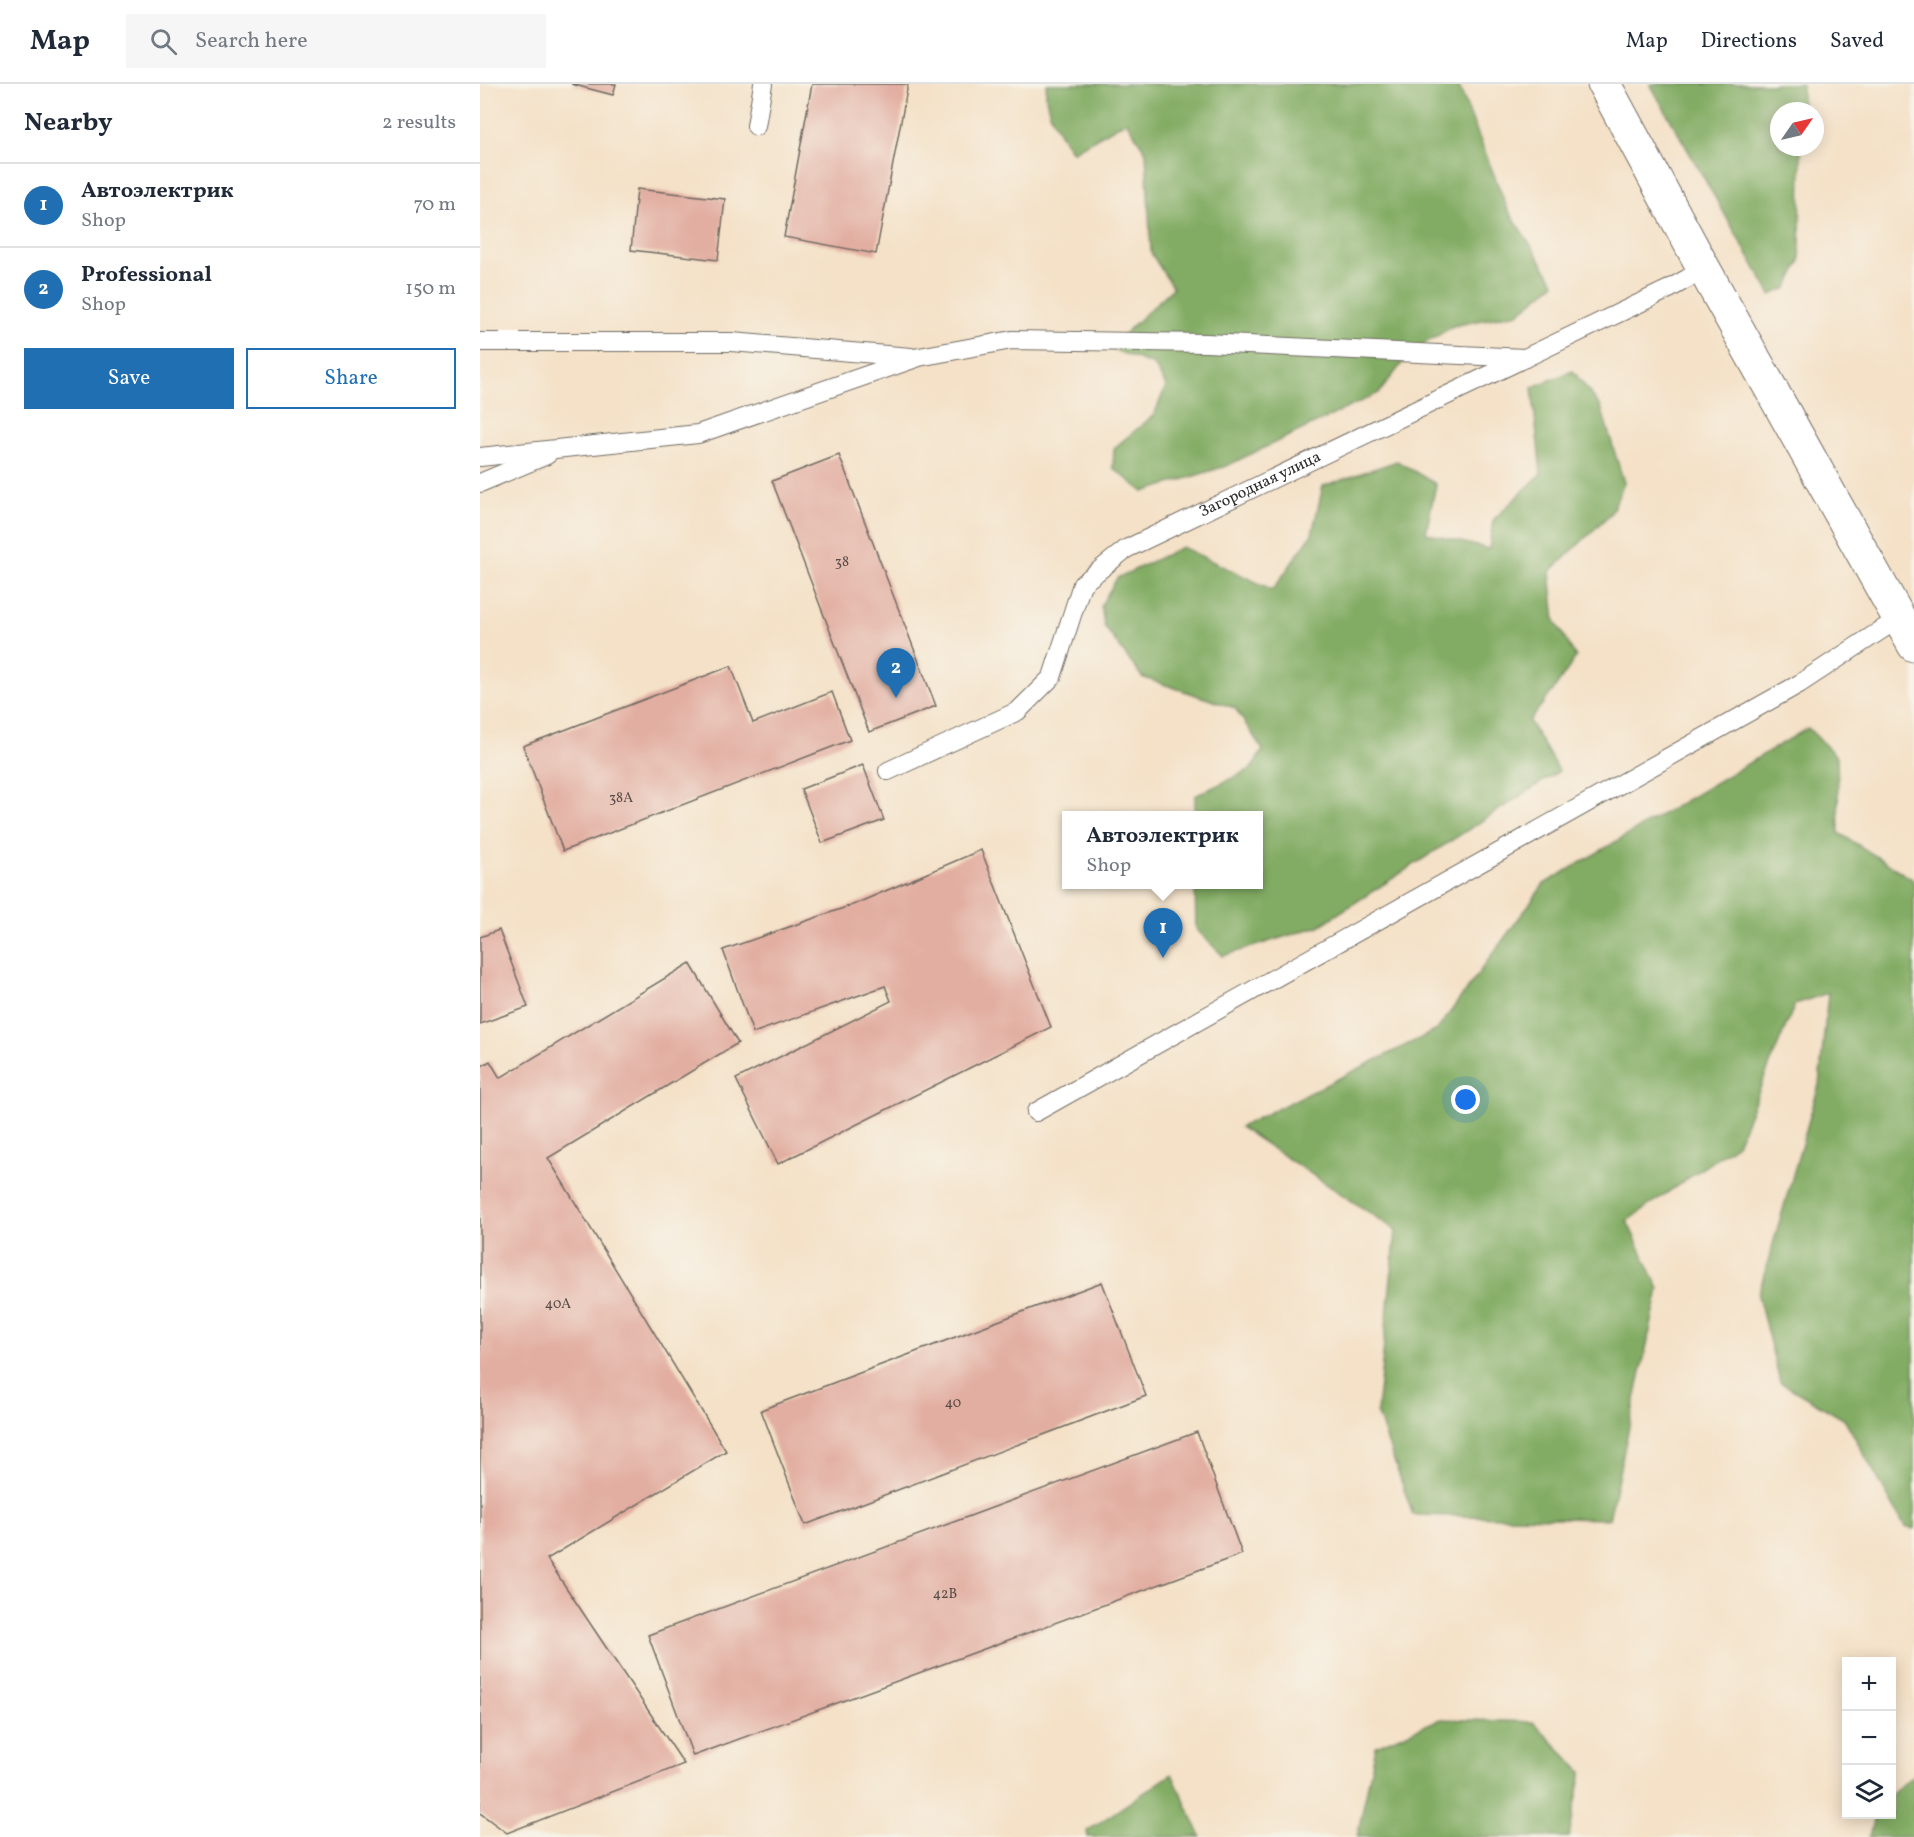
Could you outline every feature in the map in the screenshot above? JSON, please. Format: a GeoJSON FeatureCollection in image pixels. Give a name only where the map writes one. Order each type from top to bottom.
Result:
{"type":"FeatureCollection","features":[{"type":"Feature","properties":{"kind":"street"},"geometry":{"type":"LineString","coordinates":[[1604,84],[1906,632]]}},
{"type":"Feature","properties":{"kind":"lane"},"geometry":{"type":"LineString","coordinates":[[756,126],[763,84]]}},
{"type":"Feature","properties":{"kind":"lane","name":"Загородная улица"},"geometry":{"type":"LineString","coordinates":[[888,771],[1018,711],[1052,677],[1082,584],[1126,549],[1670,289],[1704,269]]}},
{"type":"Feature","properties":{"kind":"lane"},"geometry":{"type":"LineString","coordinates":[[480,457],[698,434],[919,357],[1012,340],[1206,343],[1525,358]]}},
{"type":"Feature","properties":{"kind":"lane"},"geometry":{"type":"LineString","coordinates":[[480,342],[731,342],[919,357]]}},
{"type":"Feature","properties":{"kind":"lane"},"geometry":{"type":"LineString","coordinates":[[480,483],[565,448]]}},
{"type":"Feature","properties":{"kind":"lane"},"geometry":{"type":"LineString","coordinates":[[1036,1112],[1799,684],[1906,632]]}},
{"type":"Feature","properties":{"kind":"green space"},"geometry":{"type":"Polygon","coordinates":[[[1047,84],[1458,84],[1508,210],[1555,283],[1518,313],[1453,326],[1411,352],[1379,393],[1226,466],[1144,492],[1113,468],[1114,448],[1154,415],[1166,386],[1154,365],[1109,348],[1173,288],[1151,253],[1146,152],[1126,121],[1072,152],[1057,129],[1049,110],[1047,84]]]}},
{"type":"Feature","properties":{"kind":"green space"},"geometry":{"type":"Polygon","coordinates":[[[1650,84],[1802,84],[1802,102],[1770,102],[1770,156],[1801,156],[1800,262],[1787,288],[1771,295],[1650,84]]]}},
{"type":"Feature","properties":{"kind":"green space"},"geometry":{"type":"Polygon","coordinates":[[[1573,371],[1601,407],[1624,483],[1611,513],[1550,572],[1555,621],[1576,657],[1529,721],[1559,771],[1319,926],[1223,956],[1196,929],[1195,889],[1263,889],[1263,811],[1195,811],[1195,796],[1251,769],[1263,750],[1235,708],[1142,677],[1104,626],[1101,605],[1117,578],[1182,547],[1273,590],[1312,534],[1323,486],[1397,461],[1436,484],[1426,533],[1489,549],[1493,520],[1541,474],[1532,387],[1573,371]]]}},
{"type":"Feature","properties":{"kind":"green space"},"geometry":{"type":"Polygon","coordinates":[[[1808,728],[1837,757],[1839,833],[1912,879],[1914,883],[1914,1529],[1905,1527],[1845,1420],[1780,1382],[1758,1296],[1819,1085],[1828,993],[1795,1004],[1737,1144],[1627,1221],[1659,1289],[1609,1519],[1413,1515],[1377,1412],[1396,1230],[1240,1127],[1437,1030],[1544,884],[1808,728]]]}},
{"type":"Feature","properties":{"kind":"green space"},"geometry":{"type":"Polygon","coordinates":[[[1440,1719],[1533,1722],[1582,1772],[1569,1837],[1357,1837],[1376,1746],[1440,1719]]]}},
{"type":"Feature","properties":{"kind":"green space"},"geometry":{"type":"Polygon","coordinates":[[[1172,1774],[1201,1837],[1088,1837],[1087,1831],[1172,1774]]]}},
{"type":"Feature","properties":{"kind":"green space"},"geometry":{"type":"Polygon","coordinates":[[[1914,1774],[1914,1837],[1869,1837],[1873,1819],[1896,1819],[1896,1790],[1914,1774]]]}},
{"type":"Feature","properties":{"kind":"building"},"geometry":{"type":"Polygon","coordinates":[[[571,84],[616,84],[613,95],[571,84]]]}},
{"type":"Feature","properties":{"kind":"building"},"geometry":{"type":"Polygon","coordinates":[[[812,84],[908,84],[876,254],[784,237],[812,84]]]}},
{"type":"Feature","properties":{"kind":"building"},"geometry":{"type":"Polygon","coordinates":[[[637,189],[725,199],[718,260],[631,250],[637,189]]]}},
{"type":"Feature","properties":{"kind":"building"},"geometry":{"type":"Polygon","coordinates":[[[839,455],[936,706],[869,732],[772,481],[839,455]]]}},
{"type":"Feature","properties":{"kind":"building"},"geometry":{"type":"Polygon","coordinates":[[[731,666],[753,723],[832,692],[850,740],[563,851],[523,746],[731,666]]]}},
{"type":"Feature","properties":{"kind":"building"},"geometry":{"type":"Polygon","coordinates":[[[863,765],[884,820],[822,843],[801,789],[863,765]]]}},
{"type":"Feature","properties":{"kind":"building"},"geometry":{"type":"Polygon","coordinates":[[[981,850],[1051,1027],[778,1164],[736,1079],[891,1001],[885,986],[753,1033],[723,950],[855,904],[981,850]]]}},
{"type":"Feature","properties":{"kind":"building"},"geometry":{"type":"Polygon","coordinates":[[[499,930],[528,1007],[480,1024],[480,937],[499,930]]]}},
{"type":"Feature","properties":{"kind":"building"},"geometry":{"type":"Polygon","coordinates":[[[690,963],[738,1043],[548,1158],[726,1451],[547,1559],[684,1764],[507,1833],[480,1813],[480,1067],[490,1061],[500,1078],[690,963]]]}},
{"type":"Feature","properties":{"kind":"building"},"geometry":{"type":"Polygon","coordinates":[[[1102,1282],[1146,1396],[805,1525],[761,1410],[1102,1282]]]}},
{"type":"Feature","properties":{"kind":"building"},"geometry":{"type":"Polygon","coordinates":[[[1197,1432],[1242,1554],[693,1756],[648,1635],[1197,1432]]]}},
{"type":"Feature","properties":{"kind":"place","name":"Professional"},"geometry":{"type":"Point","coordinates":[896,698]}},
{"type":"Feature","properties":{"kind":"place","name":"Автоэлектрик"},"geometry":{"type":"Point","coordinates":[1163,958]}}]}
